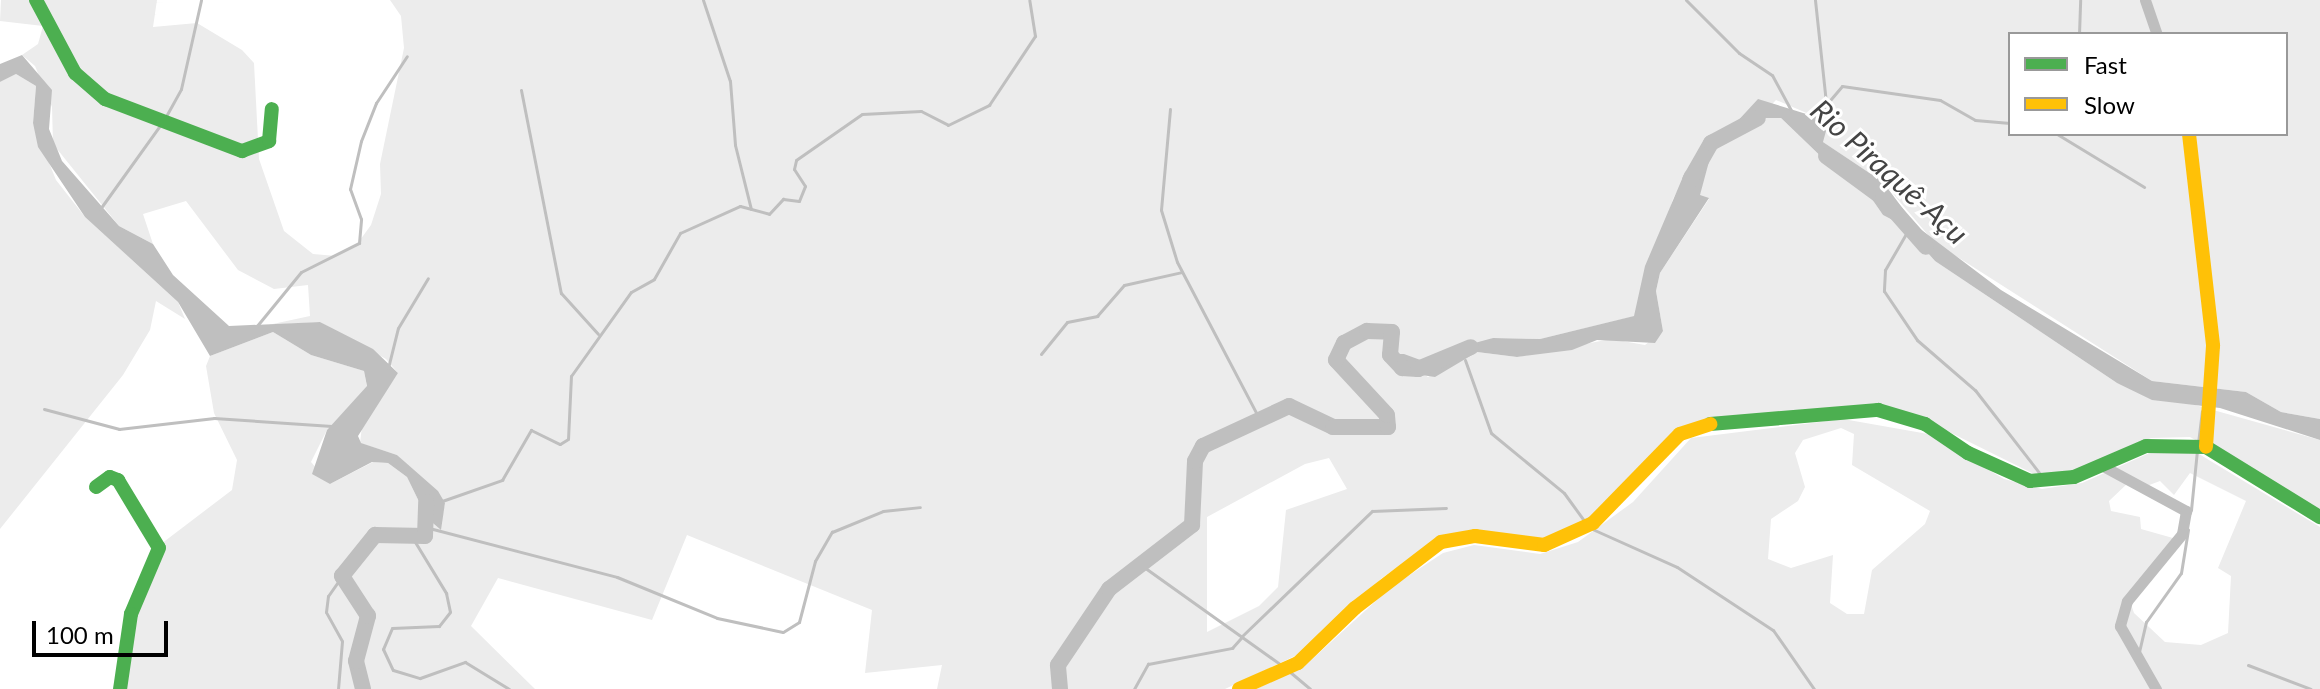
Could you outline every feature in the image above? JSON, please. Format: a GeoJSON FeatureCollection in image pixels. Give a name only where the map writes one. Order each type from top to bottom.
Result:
{"type":"FeatureCollection","features":[{"type":"Feature","properties":{"kind":"street"},"geometry":{"type":"LineString","coordinates":[[36,0],[75,73],[105,99],[242,151],[269,141],[272,109]]}},
{"type":"Feature","properties":{"kind":"street"},"geometry":{"type":"LineString","coordinates":[[2145,0],[2156,32]]}},
{"type":"Feature","properties":{"kind":"street"},"geometry":{"type":"LineString","coordinates":[[2189,136],[2210,304],[2213,384],[2206,447]]}},
{"type":"Feature","properties":{"kind":"street"},"geometry":{"type":"LineString","coordinates":[[1239,689],[1298,663],[1441,542],[1475,536],[1544,545],[1593,523],[1693,427],[1878,410],[1925,424],[1968,453],[2030,481],[2054,482],[2146,446],[2206,447],[2320,517]]}},
{"type":"Feature","properties":{"kind":"street"},"geometry":{"type":"LineString","coordinates":[[2101,465],[2186,511],[2182,534],[2127,601],[2120,626],[2156,689]]}},
{"type":"Feature","properties":{"kind":"street"},"geometry":{"type":"LineString","coordinates":[[96,487],[110,477],[118,480],[159,548],[131,614],[120,689]]}},
{"type":"Feature","properties":{"kind":"shaded area"},"geometry":{"type":"Polygon","coordinates":[[[1,0],[157,0],[153,27],[197,23],[242,50],[254,63],[259,159],[284,231],[313,254],[336,256],[355,247],[371,225],[381,194],[380,164],[404,48],[401,16],[390,0],[2320,0],[2320,419],[2281,412],[2246,392],[2152,381],[1934,242],[1883,182],[1823,142],[1816,117],[1776,100],[1746,131],[1766,118],[1781,118],[1834,169],[1858,179],[1883,215],[1904,226],[1935,261],[2117,383],[2320,440],[2320,511],[2190,437],[2151,438],[2080,469],[2036,475],[1915,415],[1703,421],[1602,510],[1556,537],[1429,545],[1382,578],[1297,655],[1225,689],[937,689],[942,665],[865,673],[872,610],[687,535],[652,620],[498,578],[471,626],[535,689],[113,689],[129,613],[161,544],[232,490],[237,460],[214,413],[206,366],[210,356],[273,332],[311,355],[364,371],[367,387],[327,430],[311,462],[330,484],[373,462],[388,463],[407,477],[427,518],[440,529],[445,503],[397,455],[360,443],[362,426],[398,373],[386,359],[320,322],[268,325],[310,316],[308,285],[274,289],[238,270],[186,201],[143,214],[153,244],[119,226],[53,144],[52,107],[35,66],[22,55],[38,44],[43,26],[0,21],[1,0]],[[1710,155],[1693,161],[1673,199],[1635,316],[1540,339],[1493,338],[1427,367],[1392,354],[1428,377],[1477,352],[1517,357],[1611,339],[1645,345],[1663,331],[1656,291],[1660,273],[1709,199],[1699,197],[1710,155]],[[1329,458],[1305,464],[1207,517],[1207,632],[1259,606],[1278,587],[1286,510],[1347,489],[1329,458]]]}},
{"type":"Feature","properties":{"kind":"shaded area"},"geometry":{"type":"Polygon","coordinates":[[[22,55],[52,90],[49,129],[62,161],[119,226],[153,244],[173,275],[229,326],[320,322],[373,349],[398,373],[358,436],[361,443],[397,455],[438,491],[445,503],[441,530],[427,518],[407,477],[388,463],[372,462],[330,484],[312,474],[327,430],[367,386],[364,371],[311,355],[273,332],[210,356],[178,302],[85,217],[38,147],[33,123],[36,86],[16,74],[0,82],[0,64],[22,55]]]}},
{"type":"Feature","properties":{"kind":"shaded area"},"geometry":{"type":"Polygon","coordinates":[[[16,74],[36,86],[33,123],[56,180],[85,217],[178,302],[185,319],[156,301],[150,330],[123,375],[0,529],[0,82],[16,74]]]}},
{"type":"Feature","properties":{"kind":"shaded area"},"geometry":{"type":"Polygon","coordinates":[[[1758,99],[1816,117],[1826,131],[1823,142],[1883,182],[1915,225],[2001,290],[2152,381],[2246,392],[2281,412],[2320,419],[2320,440],[2220,408],[2152,400],[2117,383],[1935,261],[1904,226],[1883,215],[1858,179],[1834,169],[1781,118],[1766,118],[1746,131],[1734,125],[1758,99]]]}},
{"type":"Feature","properties":{"kind":"shaded area"},"geometry":{"type":"Polygon","coordinates":[[[1711,154],[1700,195],[1709,198],[1660,273],[1656,291],[1663,331],[1655,343],[1597,340],[1572,350],[1517,357],[1477,352],[1435,377],[1408,373],[1393,361],[1392,354],[1404,354],[1434,365],[1460,347],[1493,338],[1540,339],[1634,316],[1645,266],[1685,172],[1711,154]]]}},
{"type":"Feature","properties":{"kind":"shaded area"},"geometry":{"type":"Polygon","coordinates":[[[1843,419],[1928,434],[2004,479],[2042,489],[2082,483],[2154,451],[2194,451],[2320,527],[2320,689],[1256,689],[1307,664],[1390,588],[1443,553],[1474,545],[1540,554],[1578,542],[1633,502],[1691,438],[1843,419]],[[1841,428],[1803,440],[1795,453],[1805,487],[1798,501],[1771,519],[1768,559],[1791,568],[1833,555],[1830,603],[1847,614],[1864,614],[1872,570],[1925,524],[1930,511],[1852,465],[1854,434],[1841,428]],[[2190,473],[2174,495],[2160,481],[2144,487],[2129,482],[2109,501],[2111,511],[2140,517],[2141,529],[2180,540],[2131,604],[2134,613],[2165,642],[2201,645],[2228,633],[2231,576],[2218,568],[2246,501],[2190,473]]]}},
{"type":"Feature","properties":{"kind":"waterway"},"geometry":{"type":"LineString","coordinates":[[165,118],[181,89],[201,0]]}},
{"type":"Feature","properties":{"kind":"waterway"},"geometry":{"type":"LineString","coordinates":[[703,0],[730,81],[735,145],[751,209]]}},
{"type":"Feature","properties":{"kind":"waterway"},"geometry":{"type":"LineString","coordinates":[[442,501],[502,480],[531,430],[560,444],[568,439],[571,376],[631,292],[654,279],[680,233],[740,206],[769,214],[783,199],[799,201],[805,186],[794,169],[796,160],[862,114],[921,111],[948,125],[989,105],[1035,36],[1029,0]]}},
{"type":"Feature","properties":{"kind":"waterway"},"geometry":{"type":"LineString","coordinates":[[1686,0],[1739,53],[1772,75],[1792,112]]}},
{"type":"Feature","properties":{"kind":"waterway"},"geometry":{"type":"LineString","coordinates":[[1815,0],[1826,103]]}},
{"type":"Feature","properties":{"kind":"waterway"},"geometry":{"type":"LineString","coordinates":[[2079,32],[2080,0]]}},
{"type":"Feature","properties":{"kind":"waterway"},"geometry":{"type":"LineString","coordinates":[[256,327],[301,272],[359,243],[361,219],[350,189],[361,141],[376,103],[407,56]]}},
{"type":"Feature","properties":{"kind":"waterway"},"geometry":{"type":"LineString","coordinates":[[1814,119],[1842,86],[1940,100],[1975,120],[2008,123]]}},
{"type":"Feature","properties":{"kind":"waterway"},"geometry":{"type":"LineString","coordinates":[[521,90],[561,293],[598,334]]}},
{"type":"Feature","properties":{"kind":"waterway"},"geometry":{"type":"LineString","coordinates":[[1170,109],[1161,210],[1177,262],[1260,420]]}},
{"type":"Feature","properties":{"kind":"waterway"},"geometry":{"type":"LineString","coordinates":[[1690,180],[1711,143],[1758,118]]}},
{"type":"Feature","properties":{"kind":"waterway"},"geometry":{"type":"LineString","coordinates":[[100,209],[161,124]]}},
{"type":"Feature","properties":{"kind":"waterway"},"geometry":{"type":"LineString","coordinates":[[2060,136],[2144,187]]}},
{"type":"Feature","properties":{"kind":"waterway","name":"Rio Piraquê-Açu"},"geometry":{"type":"LineString","coordinates":[[1826,156],[1883,198],[1926,247]]}},
{"type":"Feature","properties":{"kind":"waterway"},"geometry":{"type":"LineString","coordinates":[[1907,232],[1885,270],[1884,291],[1917,340],[1975,390],[2041,475]]}},
{"type":"Feature","properties":{"kind":"waterway"},"geometry":{"type":"LineString","coordinates":[[1041,354],[1067,322],[1097,316],[1124,285],[1182,272]]}},
{"type":"Feature","properties":{"kind":"waterway"},"geometry":{"type":"LineString","coordinates":[[388,368],[398,328],[428,278]]}},
{"type":"Feature","properties":{"kind":"waterway","name":"Rio Piraquê-Açu"},"geometry":{"type":"LineString","coordinates":[[1060,689],[1058,665],[1109,589],[1192,525],[1195,461],[1203,446],[1289,406],[1333,427],[1388,427],[1387,415],[1336,360],[1344,343],[1367,331],[1392,332],[1390,355],[1402,368],[1418,369],[1471,347]]}},
{"type":"Feature","properties":{"kind":"waterway"},"geometry":{"type":"LineString","coordinates":[[1465,360],[1491,433],[1564,493],[1585,522]]}},
{"type":"Feature","properties":{"kind":"waterway"},"geometry":{"type":"LineString","coordinates":[[44,409],[119,429],[214,418],[332,426]]}},
{"type":"Feature","properties":{"kind":"waterway"},"geometry":{"type":"LineString","coordinates":[[2198,443],[2202,411]]}},
{"type":"Feature","properties":{"kind":"waterway"},"geometry":{"type":"LineString","coordinates":[[2191,510],[2197,450]]}},
{"type":"Feature","properties":{"kind":"waterway","name":"Rio Piraquê-Açu"},"geometry":{"type":"LineString","coordinates":[[363,689],[356,661],[368,616],[342,576],[375,535],[425,536],[426,502]]}},
{"type":"Feature","properties":{"kind":"waterway"},"geometry":{"type":"LineString","coordinates":[[429,528],[617,577],[717,618],[783,632],[799,622],[815,561],[832,532],[883,511],[920,507]]}},
{"type":"Feature","properties":{"kind":"waterway"},"geometry":{"type":"LineString","coordinates":[[1241,637],[1372,511],[1446,508]]}},
{"type":"Feature","properties":{"kind":"waterway"},"geometry":{"type":"LineString","coordinates":[[1590,528],[1677,567],[1773,630],[1814,689]]}},
{"type":"Feature","properties":{"kind":"waterway"},"geometry":{"type":"LineString","coordinates":[[2139,652],[2146,622],[2181,573],[2188,530]]}},
{"type":"Feature","properties":{"kind":"waterway"},"geometry":{"type":"LineString","coordinates":[[412,537],[446,593],[450,612],[439,626],[392,628],[383,649],[393,670],[420,678],[465,662],[509,689]]}},
{"type":"Feature","properties":{"kind":"waterway"},"geometry":{"type":"LineString","coordinates":[[1141,565],[1281,665]]}},
{"type":"Feature","properties":{"kind":"waterway"},"geometry":{"type":"LineString","coordinates":[[338,689],[342,641],[326,612],[328,596],[342,576]]}},
{"type":"Feature","properties":{"kind":"waterway"},"geometry":{"type":"LineString","coordinates":[[1134,689],[1148,664],[1232,648],[1242,637]]}},
{"type":"Feature","properties":{"kind":"waterway"},"geometry":{"type":"LineString","coordinates":[[2248,665],[2311,689]]}},
{"type":"Feature","properties":{"kind":"waterway"},"geometry":{"type":"LineString","coordinates":[[1290,672],[1310,689]]}},
{"type":"Feature","properties":{"kind":"traffic: fast"},"geometry":{"type":"LineString","coordinates":[[36,0],[75,73],[105,99],[242,151],[269,141],[272,109]]}},
{"type":"Feature","properties":{"kind":"traffic: fast"},"geometry":{"type":"LineString","coordinates":[[1710,424],[1878,410],[1925,424],[1968,453],[2030,481],[2074,477],[2146,446],[2206,447],[2320,517]]}},
{"type":"Feature","properties":{"kind":"traffic: fast"},"geometry":{"type":"LineString","coordinates":[[96,487],[110,477],[118,480],[159,548],[131,614],[120,689]]}},
{"type":"Feature","properties":{"kind":"traffic: slow"},"geometry":{"type":"LineString","coordinates":[[2189,136],[2213,346],[2206,447]]}},
{"type":"Feature","properties":{"kind":"traffic: slow"},"geometry":{"type":"LineString","coordinates":[[1239,689],[1298,663],[1355,608],[1441,542],[1475,536],[1544,545],[1593,523],[1680,434],[1710,424]]}}]}
